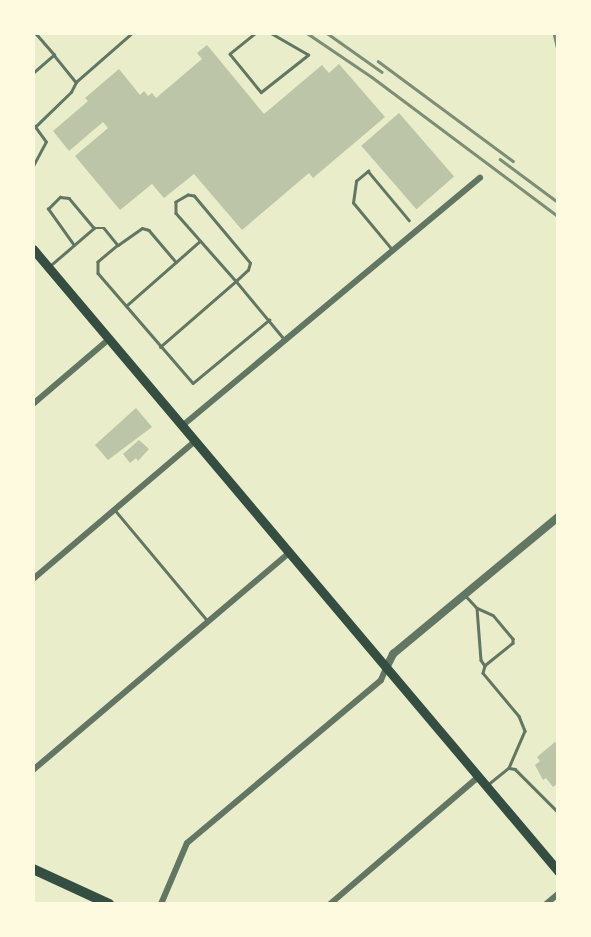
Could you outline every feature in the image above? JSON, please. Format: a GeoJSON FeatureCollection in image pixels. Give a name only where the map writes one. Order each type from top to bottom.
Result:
{"type":"FeatureCollection","features":[{"type":"Feature","properties":{"kind":"main road"},"geometry":{"type":"LineString","coordinates":[[33,249],[558,871]]}},
{"type":"Feature","properties":{"kind":"main road"},"geometry":{"type":"LineString","coordinates":[[33,869],[109,904]]}},
{"type":"Feature","properties":{"kind":"street"},"geometry":{"type":"LineString","coordinates":[[182,426],[480,178]]}},
{"type":"Feature","properties":{"kind":"street"},"geometry":{"type":"LineString","coordinates":[[33,404],[109,339]]}},
{"type":"Feature","properties":{"kind":"street"},"geometry":{"type":"LineString","coordinates":[[33,579],[195,441]]}},
{"type":"Feature","properties":{"kind":"street"},"geometry":{"type":"LineString","coordinates":[[161,904],[187,843],[381,680],[393,654],[558,517]]}},
{"type":"Feature","properties":{"kind":"street"},"geometry":{"type":"LineString","coordinates":[[33,771],[289,553]]}},
{"type":"Feature","properties":{"kind":"street"},"geometry":{"type":"LineString","coordinates":[[330,904],[478,776]]}},
{"type":"Feature","properties":{"kind":"street"},"geometry":{"type":"LineString","coordinates":[[546,904],[558,894]]}},
{"type":"Feature","properties":{"kind":"lane"},"geometry":{"type":"LineString","coordinates":[[36,33],[75,82]]}},
{"type":"Feature","properties":{"kind":"lane"},"geometry":{"type":"LineString","coordinates":[[33,166],[46,142],[34,126],[71,92],[75,82],[132,33]]}},
{"type":"Feature","properties":{"kind":"lane"},"geometry":{"type":"LineString","coordinates":[[256,33],[230,54],[261,92],[308,55],[270,33]]}},
{"type":"Feature","properties":{"kind":"lane"},"geometry":{"type":"LineString","coordinates":[[33,72],[54,55]]}},
{"type":"Feature","properties":{"kind":"lane"},"geometry":{"type":"LineString","coordinates":[[393,251],[353,203],[356,181],[368,171],[410,220]]}},
{"type":"Feature","properties":{"kind":"lane"},"geometry":{"type":"LineString","coordinates":[[160,346],[236,281],[248,270],[247,257],[194,196],[188,195],[176,202],[174,208],[187,226],[236,281],[285,340]]}},
{"type":"Feature","properties":{"kind":"lane"},"geometry":{"type":"LineString","coordinates":[[74,245],[50,214],[50,205],[60,197],[69,198],[94,228]]}},
{"type":"Feature","properties":{"kind":"lane"},"geometry":{"type":"LineString","coordinates":[[48,267],[94,228],[104,228],[118,245]]}},
{"type":"Feature","properties":{"kind":"lane"},"geometry":{"type":"LineString","coordinates":[[176,262],[149,230],[142,228],[118,245],[96,267],[193,383],[269,320]]}},
{"type":"Feature","properties":{"kind":"lane"},"geometry":{"type":"LineString","coordinates":[[126,306],[200,241]]}},
{"type":"Feature","properties":{"kind":"lane"},"geometry":{"type":"LineString","coordinates":[[115,510],[209,622]]}},
{"type":"Feature","properties":{"kind":"lane"},"geometry":{"type":"LineString","coordinates":[[465,595],[477,608],[493,615],[514,640],[485,666]]}},
{"type":"Feature","properties":{"kind":"lane"},"geometry":{"type":"LineString","coordinates":[[477,608],[484,675],[519,716],[525,731],[509,768],[487,787]]}},
{"type":"Feature","properties":{"kind":"lane"},"geometry":{"type":"LineString","coordinates":[[509,768],[515,769],[558,812]]}},
{"type":"Feature","properties":{"kind":"building"},"geometry":{"type":"Polygon","coordinates":[[[207,45],[264,114],[322,65],[329,73],[339,64],[385,117],[313,178],[309,173],[242,230],[194,174],[164,198],[152,184],[120,210],[75,156],[108,128],[103,122],[69,151],[53,131],[88,101],[85,98],[119,69],[140,95],[144,91],[148,96],[152,93],[156,98],[202,59],[197,53],[207,45]]]}},
{"type":"Feature","properties":{"kind":"building"},"geometry":{"type":"Polygon","coordinates":[[[399,113],[454,176],[416,209],[361,146],[399,113]]]}},
{"type":"Feature","properties":{"kind":"building"},"geometry":{"type":"Polygon","coordinates":[[[136,408],[152,427],[108,460],[95,445],[136,408]]]}},
{"type":"Feature","properties":{"kind":"building"},"geometry":{"type":"Polygon","coordinates":[[[139,440],[149,449],[138,461],[136,458],[130,463],[123,454],[139,440]]]}},
{"type":"Feature","properties":{"kind":"building"},"geometry":{"type":"Polygon","coordinates":[[[555,742],[558,745],[558,783],[553,787],[546,778],[543,780],[535,765],[540,761],[537,757],[555,742]]]}},
{"type":"Feature","properties":{"kind":"railway"},"geometry":{"type":"LineString","coordinates":[[307,33],[372,77],[558,216]]}},
{"type":"Feature","properties":{"kind":"railway"},"geometry":{"type":"LineString","coordinates":[[327,33],[382,72]]}},
{"type":"Feature","properties":{"kind":"railway"},"geometry":{"type":"LineString","coordinates":[[554,33],[558,50]]}},
{"type":"Feature","properties":{"kind":"railway"},"geometry":{"type":"LineString","coordinates":[[378,61],[513,161]]}},
{"type":"Feature","properties":{"kind":"railway"},"geometry":{"type":"LineString","coordinates":[[500,159],[558,202]]}}]}
